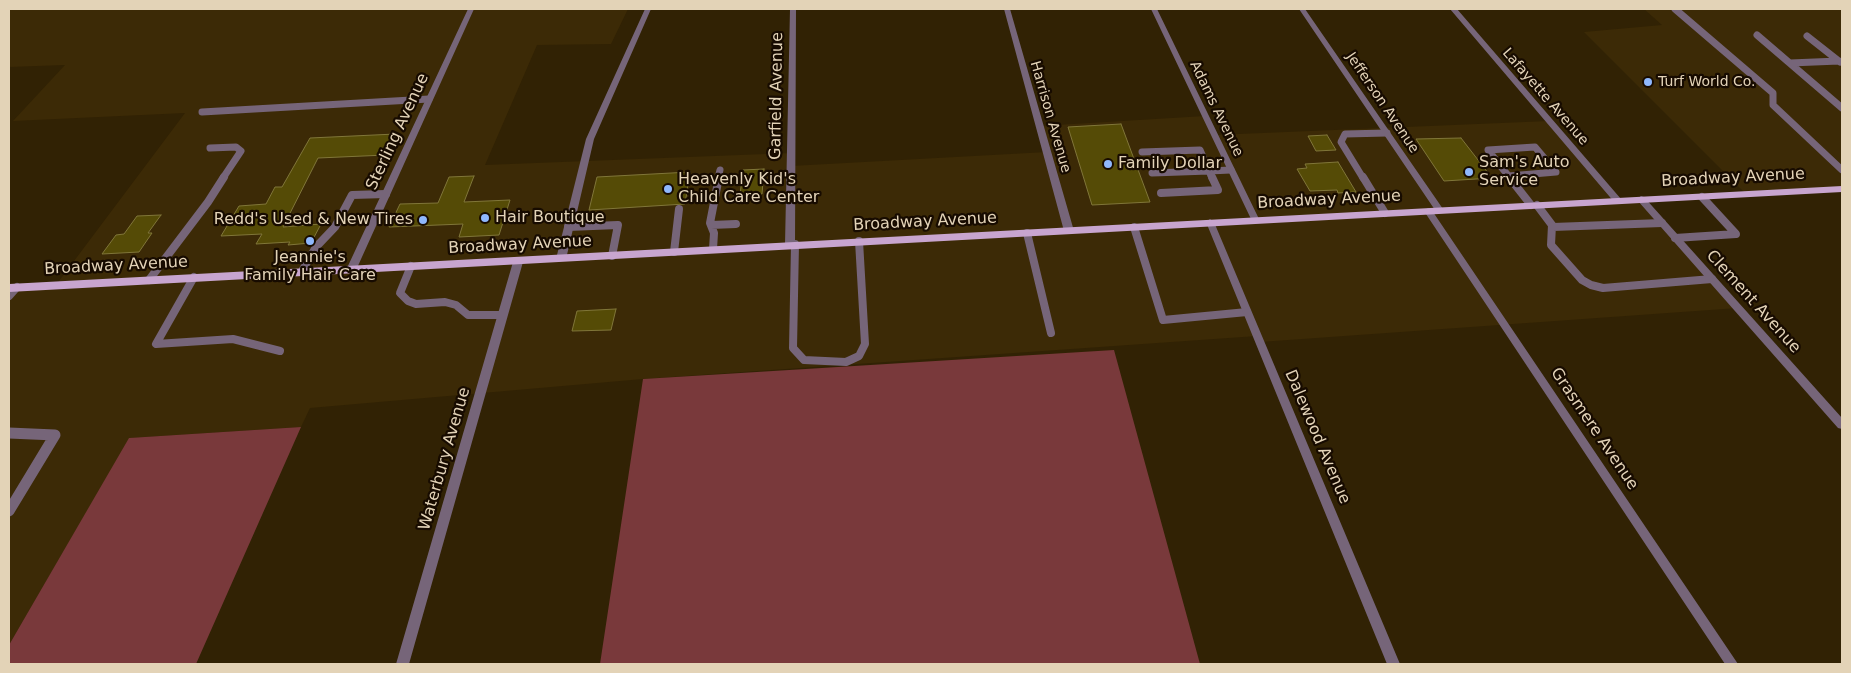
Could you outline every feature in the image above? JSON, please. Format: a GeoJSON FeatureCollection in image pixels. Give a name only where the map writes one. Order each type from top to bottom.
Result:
{"type":"FeatureCollection","features":[{"type":"Feature","properties":{"kind":"main road","name":"Broadway Avenue"},"geometry":{"type":"LineString","coordinates":[[13,288],[352,268],[518,262],[793,244],[1842,189]]}},
{"type":"Feature","properties":{"kind":"street","name":"Sterling Avenue"},"geometry":{"type":"LineString","coordinates":[[352,268],[471,9]]}},
{"type":"Feature","properties":{"kind":"street"},"geometry":{"type":"LineString","coordinates":[[561,259],[590,139],[648,9]]}},
{"type":"Feature","properties":{"kind":"street","name":"Garfield Avenue"},"geometry":{"type":"LineString","coordinates":[[793,244],[794,9]]}},
{"type":"Feature","properties":{"kind":"street","name":"Harrison Avenue"},"geometry":{"type":"LineString","coordinates":[[1007,9],[1069,231]]}},
{"type":"Feature","properties":{"kind":"street","name":"Adams Avenue"},"geometry":{"type":"LineString","coordinates":[[1154,9],[1255,219]]}},
{"type":"Feature","properties":{"kind":"street","name":"Jefferson Avenue"},"geometry":{"type":"LineString","coordinates":[[1302,9],[1387,133],[1434,211]]}},
{"type":"Feature","properties":{"kind":"street","name":"Lafayette Avenue"},"geometry":{"type":"LineString","coordinates":[[1453,9],[1618,201]]}},
{"type":"Feature","properties":{"kind":"street","name":"Clement Avenue"},"geometry":{"type":"LineString","coordinates":[[1642,200],[1842,425]]}},
{"type":"Feature","properties":{"kind":"street","name":"Grasmere Avenue"},"geometry":{"type":"LineString","coordinates":[[1434,211],[1732,664]]}},
{"type":"Feature","properties":{"kind":"street","name":"Dalewood Avenue"},"geometry":{"type":"LineString","coordinates":[[1210,222],[1394,664]]}},
{"type":"Feature","properties":{"kind":"street","name":"Waterbury Avenue"},"geometry":{"type":"LineString","coordinates":[[402,664],[518,262]]}},
{"type":"Feature","properties":{"kind":"lane"},"geometry":{"type":"LineString","coordinates":[[1675,9],[1773,93],[1773,105],[1842,170]]}},
{"type":"Feature","properties":{"kind":"lane"},"geometry":{"type":"LineString","coordinates":[[1757,35],[1842,108]]}},
{"type":"Feature","properties":{"kind":"lane"},"geometry":{"type":"LineString","coordinates":[[1807,36],[1841,62]]}},
{"type":"Feature","properties":{"kind":"lane"},"geometry":{"type":"LineString","coordinates":[[1790,63],[1841,62]]}},
{"type":"Feature","properties":{"kind":"lane"},"geometry":{"type":"LineString","coordinates":[[202,112],[429,99]]}},
{"type":"Feature","properties":{"kind":"lane"},"geometry":{"type":"LineString","coordinates":[[1385,213],[1341,142],[1345,134],[1387,133]]}},
{"type":"Feature","properties":{"kind":"lane"},"geometry":{"type":"LineString","coordinates":[[149,280],[208,202],[240,151],[236,147],[210,148]]}},
{"type":"Feature","properties":{"kind":"lane"},"geometry":{"type":"LineString","coordinates":[[1509,176],[1556,172],[1534,147],[1488,150],[1509,176],[1553,227],[1551,245],[1582,280],[1591,285],[1603,288],[1712,279]]}},
{"type":"Feature","properties":{"kind":"lane"},"geometry":{"type":"LineString","coordinates":[[1142,152],[1200,150],[1218,190],[1161,193]]}},
{"type":"Feature","properties":{"kind":"lane"},"geometry":{"type":"LineString","coordinates":[[713,250],[714,233],[711,225],[720,170]]}},
{"type":"Feature","properties":{"kind":"lane"},"geometry":{"type":"LineString","coordinates":[[1152,173],[1231,170]]}},
{"type":"Feature","properties":{"kind":"lane"},"geometry":{"type":"LineString","coordinates":[[302,271],[316,247],[335,228],[352,195],[386,194]]}},
{"type":"Feature","properties":{"kind":"lane"},"geometry":{"type":"LineString","coordinates":[[1675,238],[1736,234],[1702,196]]}},
{"type":"Feature","properties":{"kind":"lane"},"geometry":{"type":"LineString","coordinates":[[674,252],[680,209]]}},
{"type":"Feature","properties":{"kind":"lane"},"geometry":{"type":"LineString","coordinates":[[1553,227],[1662,223]]}},
{"type":"Feature","properties":{"kind":"lane"},"geometry":{"type":"LineString","coordinates":[[711,225],[736,224]]}},
{"type":"Feature","properties":{"kind":"lane"},"geometry":{"type":"LineString","coordinates":[[568,227],[618,225],[612,256]]}},
{"type":"Feature","properties":{"kind":"lane"},"geometry":{"type":"LineString","coordinates":[[1134,227],[1163,320],[1247,312]]}},
{"type":"Feature","properties":{"kind":"lane"},"geometry":{"type":"LineString","coordinates":[[1027,233],[1052,333]]}},
{"type":"Feature","properties":{"kind":"lane"},"geometry":{"type":"LineString","coordinates":[[793,244],[793,348],[804,360],[846,362],[859,356],[865,344],[859,241]]}},
{"type":"Feature","properties":{"kind":"lane"},"geometry":{"type":"LineString","coordinates":[[411,266],[400,293],[408,301],[416,304],[445,302],[456,305],[468,315],[503,314]]}},
{"type":"Feature","properties":{"kind":"lane"},"geometry":{"type":"LineString","coordinates":[[194,278],[156,344],[233,339],[280,351]]}},
{"type":"Feature","properties":{"kind":"lane"},"geometry":{"type":"LineString","coordinates":[[9,296],[13,288]]}},
{"type":"Feature","properties":{"kind":"lane"},"geometry":{"type":"LineString","coordinates":[[9,432],[55,435],[9,511]]}},
{"type":"Feature","properties":{"kind":"shaded area"},"geometry":{"type":"Polygon","coordinates":[[[9,9],[628,9],[611,44],[537,45],[485,165],[791,153],[791,166],[1047,152],[1040,126],[1205,116],[1215,135],[1549,121],[1618,201],[1641,199],[1738,308],[1260,342],[1257,336],[643,379],[310,408],[301,427],[130,438],[9,645],[9,288],[56,285],[185,113],[13,121],[65,65],[9,67],[9,9]]]}},
{"type":"Feature","properties":{"kind":"shaded area"},"geometry":{"type":"Polygon","coordinates":[[[1644,9],[1842,9],[1842,189],[1746,194],[1584,32],[1662,25],[1644,9]]]}},
{"type":"Feature","properties":{"kind":"shaded area"},"geometry":{"type":"Polygon","coordinates":[[[1114,350],[1200,664],[600,664],[643,379],[1114,350]]]}},
{"type":"Feature","properties":{"kind":"shaded area"},"geometry":{"type":"Polygon","coordinates":[[[301,427],[196,664],[9,664],[9,645],[129,438],[301,427]]]}},
{"type":"Feature","properties":{"kind":"building","name":"Family Dollar"},"geometry":{"type":"Polygon","coordinates":[[[1121,124],[1150,202],[1092,205],[1068,127],[1121,124]]]}},
{"type":"Feature","properties":{"kind":"building"},"geometry":{"type":"Polygon","coordinates":[[[396,134],[386,155],[318,158],[283,227],[321,224],[311,243],[288,245],[290,242],[256,244],[262,234],[221,236],[239,206],[266,204],[275,187],[282,187],[310,138],[396,134]]]}},
{"type":"Feature","properties":{"kind":"building"},"geometry":{"type":"Polygon","coordinates":[[[1327,135],[1336,150],[1316,151],[1308,136],[1327,135]]]}},
{"type":"Feature","properties":{"kind":"building"},"geometry":{"type":"Polygon","coordinates":[[[1461,138],[1492,178],[1444,181],[1416,139],[1461,138]]]}},
{"type":"Feature","properties":{"kind":"building"},"geometry":{"type":"Polygon","coordinates":[[[1338,162],[1356,192],[1338,193],[1337,190],[1310,191],[1297,169],[1307,168],[1305,164],[1338,162]]]}},
{"type":"Feature","properties":{"kind":"building"},"geometry":{"type":"Polygon","coordinates":[[[764,169],[762,194],[740,195],[743,170],[764,169]]]}},
{"type":"Feature","properties":{"kind":"building"},"geometry":{"type":"Polygon","coordinates":[[[690,172],[685,204],[589,210],[597,177],[690,172]]]}},
{"type":"Feature","properties":{"kind":"building"},"geometry":{"type":"Polygon","coordinates":[[[474,176],[464,202],[510,200],[499,235],[459,237],[463,224],[389,227],[400,204],[438,203],[449,177],[474,176]]]}},
{"type":"Feature","properties":{"kind":"building"},"geometry":{"type":"Polygon","coordinates":[[[161,215],[148,233],[152,233],[139,252],[102,254],[116,235],[124,234],[137,216],[161,215]]]}},
{"type":"Feature","properties":{"kind":"building"},"geometry":{"type":"Polygon","coordinates":[[[616,309],[611,330],[572,331],[577,311],[616,309]]]}},
{"type":"Feature","properties":{"kind":"place","name":"Turf World Co."},"geometry":{"type":"Point","coordinates":[1648,82]}},
{"type":"Feature","properties":{"kind":"place","name":"Family Dollar"},"geometry":{"type":"Point","coordinates":[1108,164]}},
{"type":"Feature","properties":{"kind":"place","name":"Sam's Auto Service"},"geometry":{"type":"Point","coordinates":[1469,172]}},
{"type":"Feature","properties":{"kind":"place","name":"Heavenly Kid's Child Care Center"},"geometry":{"type":"Point","coordinates":[668,189]}},
{"type":"Feature","properties":{"kind":"place","name":"Hair Boutique"},"geometry":{"type":"Point","coordinates":[485,218]}},
{"type":"Feature","properties":{"kind":"place","name":"Redd's Used & New Tires"},"geometry":{"type":"Point","coordinates":[423,220]}},
{"type":"Feature","properties":{"kind":"place","name":"Jeannie's Family Hair Care"},"geometry":{"type":"Point","coordinates":[310,241]}}]}
